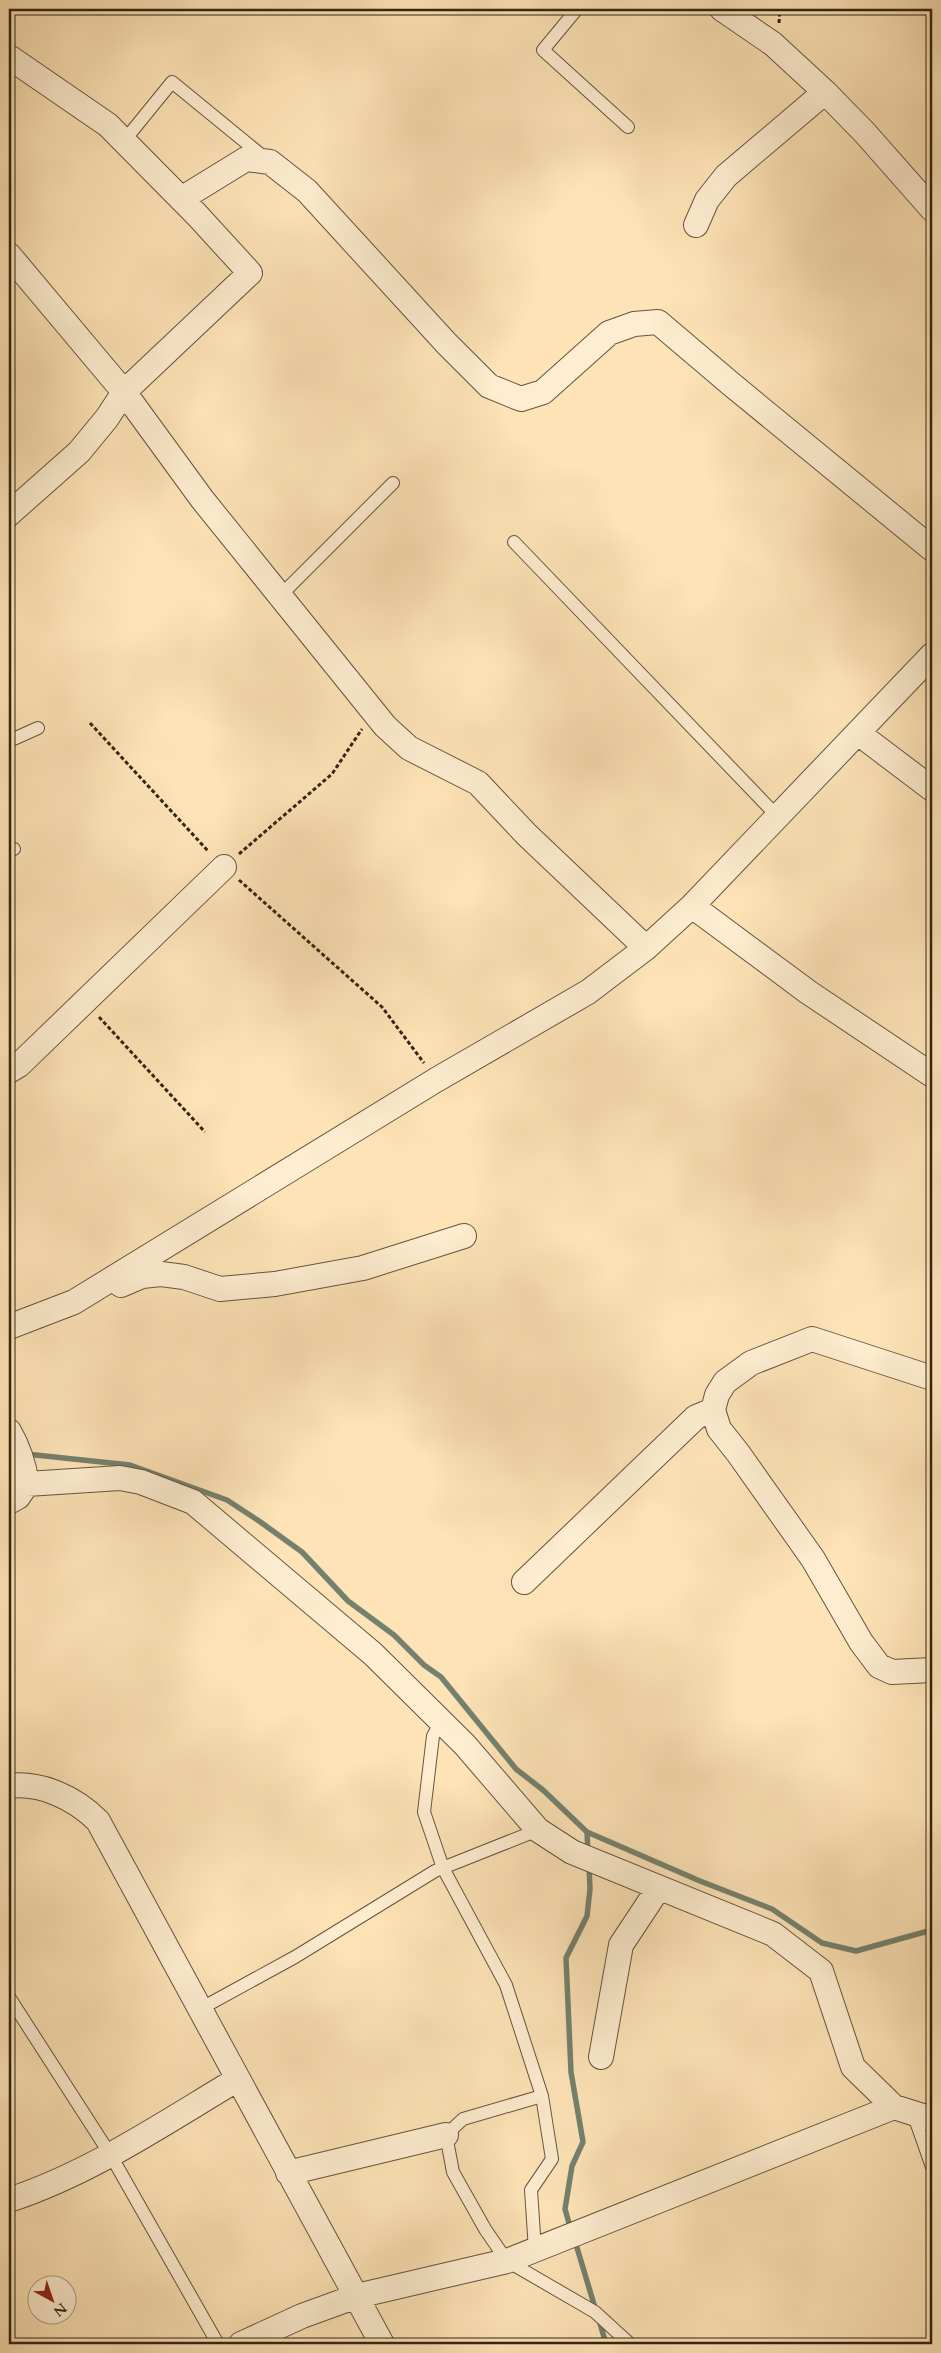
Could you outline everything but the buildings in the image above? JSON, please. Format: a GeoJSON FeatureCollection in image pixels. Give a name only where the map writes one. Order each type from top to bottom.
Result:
{"type":"FeatureCollection","features":[{"type":"Feature","properties":{"kind":"street"},"geometry":{"type":"LineString","coordinates":[[722,9],[773,44],[825,92],[865,133],[932,209]]}},
{"type":"Feature","properties":{"kind":"street"},"geometry":{"type":"LineString","coordinates":[[9,57],[108,125],[250,273],[124,392],[107,418],[79,452],[9,514]]}},
{"type":"Feature","properties":{"kind":"street"},"geometry":{"type":"LineString","coordinates":[[696,225],[707,200],[726,176],[825,92]]}},
{"type":"Feature","properties":{"kind":"street"},"geometry":{"type":"LineString","coordinates":[[181,199],[246,160],[270,162],[307,191],[447,344],[489,386],[521,399],[543,392],[609,333],[634,324],[658,322],[932,548]]}},
{"type":"Feature","properties":{"kind":"street"},"geometry":{"type":"LineString","coordinates":[[9,255],[124,392],[202,499],[374,712],[409,748],[478,783],[526,834],[646,948]]}},
{"type":"Feature","properties":{"kind":"street"},"geometry":{"type":"LineString","coordinates":[[9,1327],[74,1302],[436,1080],[588,992],[646,948],[692,906],[932,654]]}},
{"type":"Feature","properties":{"kind":"street"},"geometry":{"type":"LineString","coordinates":[[858,733],[932,789]]}},
{"type":"Feature","properties":{"kind":"street"},"geometry":{"type":"LineString","coordinates":[[9,1071],[19,1065],[224,867]]}},
{"type":"Feature","properties":{"kind":"street"},"geometry":{"type":"LineString","coordinates":[[692,906],[808,992],[932,1076]]}},
{"type":"Feature","properties":{"kind":"street"},"geometry":{"type":"LineString","coordinates":[[104,1283],[110,1288],[123,1285],[142,1276],[161,1274],[184,1277],[220,1289],[276,1284],[364,1268],[464,1236]]}},
{"type":"Feature","properties":{"kind":"street"},"geometry":{"type":"LineString","coordinates":[[932,1378],[812,1339],[751,1363],[725,1382],[717,1395],[713,1410],[719,1429],[813,1559],[861,1642],[879,1666],[892,1672],[932,1670]]}},
{"type":"Feature","properties":{"kind":"street"},"geometry":{"type":"LineString","coordinates":[[524,1582],[696,1417],[713,1410]]}},
{"type":"Feature","properties":{"kind":"street"},"geometry":{"type":"LineString","coordinates":[[9,1431],[17,1445],[24,1466],[27,1484],[18,1496],[9,1502]]}},
{"type":"Feature","properties":{"kind":"street"},"geometry":{"type":"LineString","coordinates":[[27,1484],[120,1478],[141,1482],[193,1502],[373,1654],[465,1745],[538,1830],[572,1852],[658,1889],[773,1934],[821,1971],[853,2067],[913,2113]]}},
{"type":"Feature","properties":{"kind":"street"},"geometry":{"type":"LineString","coordinates":[[9,1786],[21,1785],[44,1789],[82,1805],[98,1821],[382,2344]]}},
{"type":"Feature","properties":{"kind":"street"},"geometry":{"type":"LineString","coordinates":[[601,2058],[621,1945],[658,1889]]}},
{"type":"Feature","properties":{"kind":"street"},"geometry":{"type":"LineString","coordinates":[[9,2200],[36,2191],[87,2169],[238,2079]]}},
{"type":"Feature","properties":{"kind":"street"},"geometry":{"type":"LineString","coordinates":[[241,2344],[302,2316],[357,2296],[507,2261],[913,2113]]}},
{"type":"Feature","properties":{"kind":"street"},"geometry":{"type":"LineString","coordinates":[[288,2173],[446,2135]]}},
{"type":"Feature","properties":{"kind":"lane"},"geometry":{"type":"LineString","coordinates":[[577,9],[544,50],[628,127]]}},
{"type":"Feature","properties":{"kind":"lane"},"geometry":{"type":"LineString","coordinates":[[124,141],[172,82],[270,162]]}},
{"type":"Feature","properties":{"kind":"lane"},"geometry":{"type":"LineString","coordinates":[[280,596],[393,483]]}},
{"type":"Feature","properties":{"kind":"lane"},"geometry":{"type":"LineString","coordinates":[[514,542],[777,816]]}},
{"type":"Feature","properties":{"kind":"lane"},"geometry":{"type":"LineString","coordinates":[[9,741],[38,728]]}},
{"type":"Feature","properties":{"kind":"lane"},"geometry":{"type":"LineString","coordinates":[[441,1721],[432,1736],[424,1812],[443,1868],[506,1985],[542,2096],[552,2159],[531,2190],[535,2250]]}},
{"type":"Feature","properties":{"kind":"lane"},"geometry":{"type":"LineString","coordinates":[[200,2009],[295,1957],[443,1868],[538,1830]]}},
{"type":"Feature","properties":{"kind":"lane"},"geometry":{"type":"LineString","coordinates":[[9,1997],[110,2154],[218,2344]]}},
{"type":"Feature","properties":{"kind":"lane"},"geometry":{"type":"LineString","coordinates":[[542,2096],[463,2119],[446,2135],[453,2172],[485,2229],[507,2261],[595,2312],[630,2344]]}},
{"type":"Feature","properties":{"kind":"lane"},"geometry":{"type":"LineString","coordinates":[[913,2113],[932,2167]]}},
{"type":"Feature","properties":{"kind":"path"},"geometry":{"type":"LineString","coordinates":[[224,867],[332,774],[374,712]]}},
{"type":"Feature","properties":{"kind":"path"},"geometry":{"type":"LineString","coordinates":[[90,723],[224,867],[382,1007],[436,1080]]}},
{"type":"Feature","properties":{"kind":"path"},"geometry":{"type":"LineString","coordinates":[[85,1001],[205,1132]]}},
{"type":"Feature","properties":{"kind":"waterway"},"geometry":{"type":"LineString","coordinates":[[26,1454],[130,1465],[227,1500],[259,1521],[302,1552],[348,1601],[394,1635],[424,1665],[441,1677],[516,1769],[543,1790],[587,1832],[700,1881],[772,1909],[822,1943],[856,1951],[932,1930]]}},
{"type":"Feature","properties":{"kind":"waterway"},"geometry":{"type":"LineString","coordinates":[[587,1832],[588,1853]]}},
{"type":"Feature","properties":{"kind":"waterway"},"geometry":{"type":"LineString","coordinates":[[571,2230],[565,2209],[572,2166],[583,2142],[571,2072],[566,1958],[587,1916],[590,1889],[589,1864]]}},
{"type":"Feature","properties":{"kind":"waterway"},"geometry":{"type":"LineString","coordinates":[[575,2241],[596,2311]]}},
{"type":"Feature","properties":{"kind":"waterway"},"geometry":{"type":"LineString","coordinates":[[599,2320],[606,2344]]}}]}
